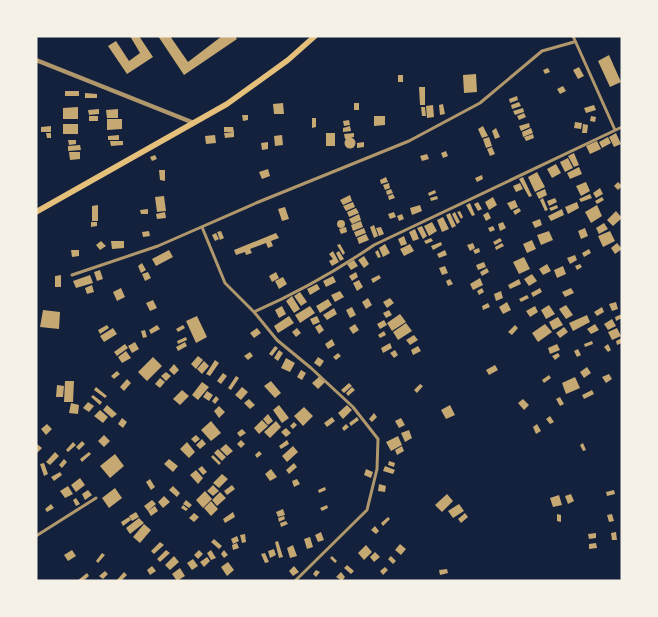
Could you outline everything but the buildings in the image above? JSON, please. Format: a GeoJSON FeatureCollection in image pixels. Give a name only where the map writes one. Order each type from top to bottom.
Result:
{"type":"FeatureCollection","features":[{"type":"Feature","properties":{"kind":"highway"},"geometry":{"type":"LineString","coordinates":[[36,212],[227,104],[288,60],[315,36]]}},
{"type":"Feature","properties":{"kind":"street"},"geometry":{"type":"LineString","coordinates":[[573,36],[574,42],[615,130]]}},
{"type":"Feature","properties":{"kind":"street"},"geometry":{"type":"LineString","coordinates":[[72,275],[158,246],[409,141],[480,103],[542,50],[574,42]]}},
{"type":"Feature","properties":{"kind":"street"},"geometry":{"type":"LineString","coordinates":[[36,60],[194,123]]}},
{"type":"Feature","properties":{"kind":"street"},"geometry":{"type":"LineString","coordinates":[[254,312],[337,270],[374,245],[622,127]]}},
{"type":"Feature","properties":{"kind":"street"},"geometry":{"type":"LineString","coordinates":[[202,227],[224,283],[254,312],[276,340],[311,368],[353,408],[378,439],[377,469],[367,510],[295,581]]}},
{"type":"Feature","properties":{"kind":"street"},"geometry":{"type":"LineString","coordinates":[[36,536],[96,498]]}}]}
